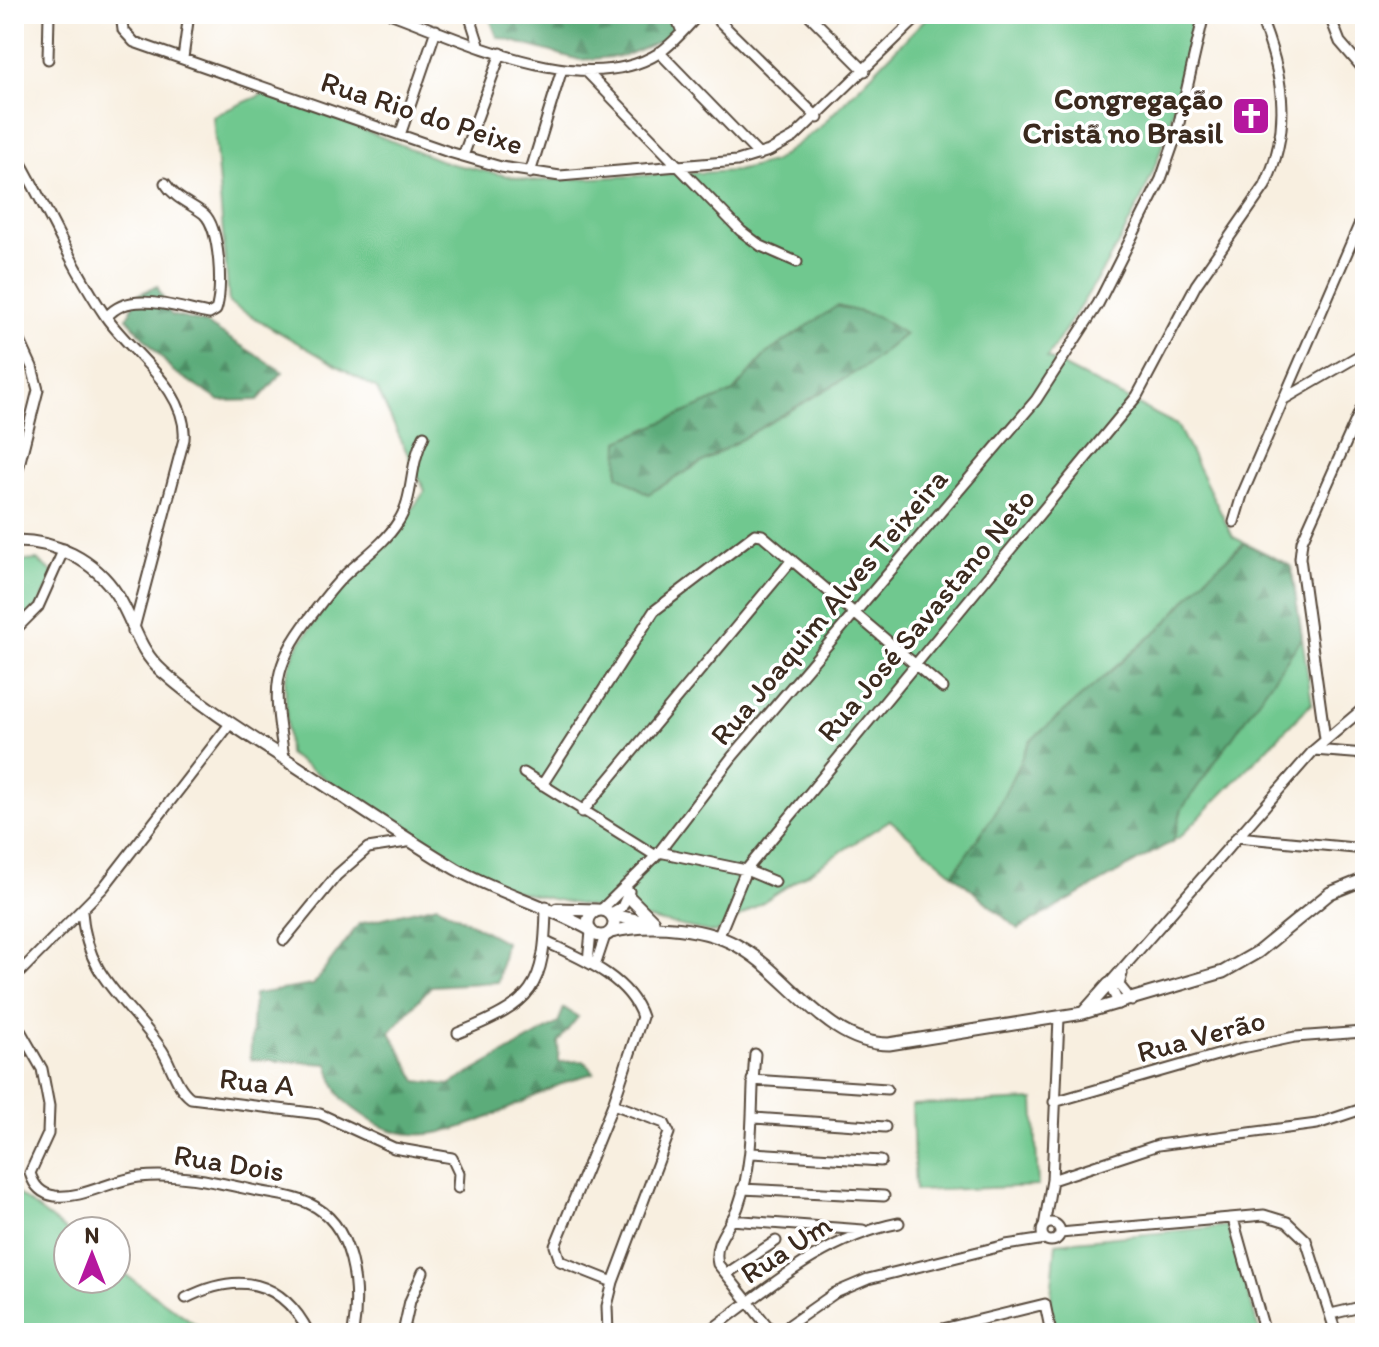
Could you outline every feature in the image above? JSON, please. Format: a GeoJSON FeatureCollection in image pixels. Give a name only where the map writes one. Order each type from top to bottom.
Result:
{"type":"FeatureCollection","features":[{"type":"Feature","properties":{"kind":"street"},"geometry":{"type":"LineString","coordinates":[[48,59],[49,14]]}},
{"type":"Feature","properties":{"kind":"street","name":"Rua Rio do Peixe"},"geometry":{"type":"LineString","coordinates":[[121,14],[123,30],[129,38],[183,58],[463,156],[530,173],[577,176],[678,168],[759,155],[794,137],[818,118],[921,14]]}},
{"type":"Feature","properties":{"kind":"street"},"geometry":{"type":"LineString","coordinates":[[183,58],[189,14]]}},
{"type":"Feature","properties":{"kind":"street"},"geometry":{"type":"LineString","coordinates":[[392,14],[501,53],[562,69],[587,72],[619,67],[659,52],[699,14]]}},
{"type":"Feature","properties":{"kind":"street"},"geometry":{"type":"LineString","coordinates":[[469,14],[479,45]]}},
{"type":"Feature","properties":{"kind":"street"},"geometry":{"type":"LineString","coordinates":[[675,14],[682,32]]}},
{"type":"Feature","properties":{"kind":"street"},"geometry":{"type":"LineString","coordinates":[[712,14],[818,118]]}},
{"type":"Feature","properties":{"kind":"street"},"geometry":{"type":"LineString","coordinates":[[808,14],[865,71]]}},
{"type":"Feature","properties":{"kind":"street"},"geometry":{"type":"LineString","coordinates":[[902,14],[912,24]]}},
{"type":"Feature","properties":{"kind":"street","name":"Rua Joaquim Alves Teixeira"},"geometry":{"type":"LineString","coordinates":[[605,912],[658,854],[854,611],[1036,400],[1061,365],[1098,304],[1165,168],[1204,14]]}},
{"type":"Feature","properties":{"kind":"street","name":"Rua José Savastano Neto"},"geometry":{"type":"LineString","coordinates":[[718,938],[746,870],[1142,389],[1196,285],[1265,186],[1273,168],[1281,131],[1282,85],[1275,54],[1259,14]]}},
{"type":"Feature","properties":{"kind":"street"},"geometry":{"type":"LineString","coordinates":[[1329,14],[1340,42],[1365,71]]}},
{"type":"Feature","properties":{"kind":"street"},"geometry":{"type":"LineString","coordinates":[[400,135],[436,30]]}},
{"type":"Feature","properties":{"kind":"street"},"geometry":{"type":"LineString","coordinates":[[659,52],[759,155]]}},
{"type":"Feature","properties":{"kind":"street"},"geometry":{"type":"LineString","coordinates":[[463,156],[501,53]]}},
{"type":"Feature","properties":{"kind":"street"},"geometry":{"type":"LineString","coordinates":[[530,173],[562,69]]}},
{"type":"Feature","properties":{"kind":"street"},"geometry":{"type":"LineString","coordinates":[[587,72],[753,241],[797,262]]}},
{"type":"Feature","properties":{"kind":"street"},"geometry":{"type":"LineString","coordinates":[[22,165],[107,317],[158,377],[179,409],[185,428],[133,632]]}},
{"type":"Feature","properties":{"kind":"street"},"geometry":{"type":"LineString","coordinates":[[107,317],[113,309],[129,301],[209,314],[216,310],[218,248],[214,229],[205,215],[172,194],[165,183]]}},
{"type":"Feature","properties":{"kind":"street"},"geometry":{"type":"LineString","coordinates":[[1234,522],[1242,495],[1359,225]]}},
{"type":"Feature","properties":{"kind":"street"},"geometry":{"type":"LineString","coordinates":[[14,328],[32,367],[38,390],[14,485]]}},
{"type":"Feature","properties":{"kind":"street"},"geometry":{"type":"LineString","coordinates":[[1286,398],[1365,352]]}},
{"type":"Feature","properties":{"kind":"street"},"geometry":{"type":"LineString","coordinates":[[1325,739],[1301,578],[1301,549],[1365,400]]}},
{"type":"Feature","properties":{"kind":"street"},"geometry":{"type":"LineString","coordinates":[[284,758],[277,698],[280,665],[289,644],[332,590],[398,523],[409,499],[411,465],[424,436]]}},
{"type":"Feature","properties":{"kind":"street"},"geometry":{"type":"LineString","coordinates":[[542,785],[654,611],[747,537],[762,535],[943,688]]}},
{"type":"Feature","properties":{"kind":"street"},"geometry":{"type":"LineString","coordinates":[[14,541],[64,549],[117,593],[133,632],[160,670],[230,724],[457,869],[505,892],[550,907],[590,930],[608,934],[661,926]]}},
{"type":"Feature","properties":{"kind":"street"},"geometry":{"type":"LineString","coordinates":[[14,631],[38,607],[64,549]]}},
{"type":"Feature","properties":{"kind":"street"},"geometry":{"type":"LineString","coordinates":[[582,812],[792,560]]}},
{"type":"Feature","properties":{"kind":"street"},"geometry":{"type":"LineString","coordinates":[[1083,1013],[1126,968],[1314,750],[1365,707]]}},
{"type":"Feature","properties":{"kind":"street"},"geometry":{"type":"LineString","coordinates":[[14,978],[82,912],[230,724]]}},
{"type":"Feature","properties":{"kind":"street"},"geometry":{"type":"LineString","coordinates":[[1314,750],[1365,754]]}},
{"type":"Feature","properties":{"kind":"street"},"geometry":{"type":"LineString","coordinates":[[524,773],[582,812],[658,854],[746,870],[775,882]]}},
{"type":"Feature","properties":{"kind":"street"},"geometry":{"type":"LineString","coordinates":[[1237,837],[1365,849]]}},
{"type":"Feature","properties":{"kind":"street"},"geometry":{"type":"LineString","coordinates":[[284,940],[337,875],[368,848],[413,841]]}},
{"type":"Feature","properties":{"kind":"street"},"geometry":{"type":"LineString","coordinates":[[550,907],[605,912],[718,938],[745,949],[832,1023],[867,1042],[889,1044],[1083,1013],[1132,1001],[1234,967],[1258,952],[1320,900],[1365,879]]}},
{"type":"Feature","properties":{"kind":"street"},"geometry":{"type":"LineString","coordinates":[[592,964],[589,916],[622,907],[633,881]]}},
{"type":"Feature","properties":{"kind":"street"},"geometry":{"type":"LineString","coordinates":[[628,896],[661,926]]}},
{"type":"Feature","properties":{"kind":"street"},"geometry":{"type":"LineString","coordinates":[[458,1033],[506,1013],[520,1003],[538,972],[546,942],[550,907]]}},
{"type":"Feature","properties":{"kind":"street","name":"Rua A"},"geometry":{"type":"LineString","coordinates":[[82,912],[93,964],[160,1047],[184,1093],[191,1098],[320,1114],[394,1148],[441,1153],[452,1158],[459,1173],[458,1188]]}},
{"type":"Feature","properties":{"kind":"street"},"geometry":{"type":"LineString","coordinates":[[592,964],[615,923],[605,912]]}},
{"type":"Feature","properties":{"kind":"street"},"geometry":{"type":"LineString","coordinates":[[1052,1180],[1158,1145],[1317,1124],[1364,1109],[1365,936]]}},
{"type":"Feature","properties":{"kind":"street"},"geometry":{"type":"LineString","coordinates":[[546,942],[592,964],[630,996],[642,1017],[613,1104],[555,1246],[560,1261],[613,1282]]}},
{"type":"Feature","properties":{"kind":"street"},"geometry":{"type":"LineString","coordinates":[[1126,968],[1119,985],[1132,1001]]}},
{"type":"Feature","properties":{"kind":"street"},"geometry":{"type":"LineString","coordinates":[[1109,984],[1119,1004]]}},
{"type":"Feature","properties":{"kind":"street"},"geometry":{"type":"LineString","coordinates":[[1045,1239],[1043,1227],[1052,1180],[1059,1018]]}},
{"type":"Feature","properties":{"kind":"street","name":"Rua Dois"},"geometry":{"type":"LineString","coordinates":[[14,1020],[46,1082],[50,1126],[30,1173],[38,1188],[44,1193],[62,1196],[136,1177],[176,1176],[306,1202],[330,1219],[351,1259],[355,1288],[353,1333]]}},
{"type":"Feature","properties":{"kind":"street","name":"Rua Verão"},"geometry":{"type":"LineString","coordinates":[[1054,1102],[1238,1049],[1295,1037],[1363,1032]]}},
{"type":"Feature","properties":{"kind":"street"},"geometry":{"type":"LineString","coordinates":[[755,1054],[752,1153],[742,1189],[716,1256],[726,1274],[776,1333],[849,1286],[1006,1245],[1045,1239],[1054,1241],[1058,1229],[1050,1196]]}},
{"type":"Feature","properties":{"kind":"street"},"geometry":{"type":"LineString","coordinates":[[752,1080],[887,1089]]}},
{"type":"Feature","properties":{"kind":"street"},"geometry":{"type":"LineString","coordinates":[[608,1333],[607,1306],[613,1282],[669,1133],[664,1123],[613,1104]]}},
{"type":"Feature","properties":{"kind":"street"},"geometry":{"type":"LineString","coordinates":[[754,1118],[885,1127]]}},
{"type":"Feature","properties":{"kind":"street"},"geometry":{"type":"LineString","coordinates":[[752,1153],[881,1161]]}},
{"type":"Feature","properties":{"kind":"street"},"geometry":{"type":"LineString","coordinates":[[742,1189],[884,1196]]}},
{"type":"Feature","properties":{"kind":"street"},"geometry":{"type":"LineString","coordinates":[[1006,1245],[1043,1227],[1058,1229],[1264,1215],[1287,1222],[1306,1240],[1336,1333]]}},
{"type":"Feature","properties":{"kind":"street"},"geometry":{"type":"LineString","coordinates":[[1233,1219],[1265,1333]]}},
{"type":"Feature","properties":{"kind":"street"},"geometry":{"type":"LineString","coordinates":[[731,1220],[864,1230]]}},
{"type":"Feature","properties":{"kind":"street","name":"Rua Um"},"geometry":{"type":"LineString","coordinates":[[707,1333],[815,1253],[864,1230],[899,1223]]}},
{"type":"Feature","properties":{"kind":"street"},"geometry":{"type":"LineString","coordinates":[[726,1274],[776,1241]]}},
{"type":"Feature","properties":{"kind":"street"},"geometry":{"type":"LineString","coordinates":[[403,1333],[410,1301],[423,1272]]}},
{"type":"Feature","properties":{"kind":"street"},"geometry":{"type":"LineString","coordinates":[[186,1298],[214,1285],[261,1287],[292,1304],[309,1333]]}},
{"type":"Feature","properties":{"kind":"street"},"geometry":{"type":"LineString","coordinates":[[926,1333],[1045,1304],[1051,1333]]}},
{"type":"Feature","properties":{"kind":"street"},"geometry":{"type":"LineString","coordinates":[[1331,1314],[1365,1306]]}},
{"type":"Feature","properties":{"kind":"green space"},"geometry":{"type":"Polygon","coordinates":[[[488,14],[675,14],[682,32],[624,56],[580,60],[497,37],[488,14]]]}},
{"type":"Feature","properties":{"kind":"green space"},"geometry":{"type":"Polygon","coordinates":[[[930,14],[1193,14],[1174,105],[1144,193],[1111,256],[1047,358],[1177,425],[1233,537],[1291,566],[1312,703],[1181,836],[1018,929],[890,820],[715,933],[505,889],[419,841],[288,754],[285,681],[295,650],[344,581],[384,548],[425,491],[377,389],[229,303],[213,116],[268,92],[447,163],[531,181],[736,171],[773,162],[820,127],[930,14]]]}},
{"type":"Feature","properties":{"kind":"green space"},"geometry":{"type":"Polygon","coordinates":[[[157,286],[171,315],[205,323],[283,372],[258,400],[220,401],[173,371],[127,318],[139,294],[157,286]]]}},
{"type":"Feature","properties":{"kind":"green space"},"geometry":{"type":"Polygon","coordinates":[[[837,306],[876,316],[905,334],[866,366],[648,494],[618,475],[619,441],[733,392],[766,354],[837,306]]]}},
{"type":"Feature","properties":{"kind":"green space"},"geometry":{"type":"Polygon","coordinates":[[[1244,543],[1291,566],[1302,638],[1182,809],[1173,841],[1018,929],[953,874],[995,813],[1030,741],[1165,624],[1208,575],[1244,543]]]}},
{"type":"Feature","properties":{"kind":"green space"},"geometry":{"type":"Polygon","coordinates":[[[37,560],[55,574],[38,607],[14,629],[14,562],[37,560]]]}},
{"type":"Feature","properties":{"kind":"green space"},"geometry":{"type":"Polygon","coordinates":[[[437,905],[505,942],[498,982],[431,986],[390,1032],[417,1081],[449,1085],[558,1023],[564,1008],[578,1017],[558,1042],[559,1062],[584,1061],[594,1073],[483,1120],[454,1130],[425,1134],[397,1132],[360,1113],[342,1097],[328,1064],[250,1059],[254,994],[313,985],[359,924],[437,905]]]}},
{"type":"Feature","properties":{"kind":"green space"},"geometry":{"type":"Polygon","coordinates":[[[1034,1100],[1038,1186],[915,1191],[912,1105],[1034,1100]]]}},
{"type":"Feature","properties":{"kind":"green space"},"geometry":{"type":"Polygon","coordinates":[[[14,1191],[52,1220],[52,1295],[132,1295],[132,1279],[208,1333],[14,1333],[14,1191]]]}},
{"type":"Feature","properties":{"kind":"green space"},"geometry":{"type":"Polygon","coordinates":[[[1227,1226],[1260,1333],[1057,1333],[1050,1306],[1056,1243],[1227,1226]]]}},
{"type":"Feature","properties":{"kind":"place","name":"Congregação Cristã no Brasil"},"geometry":{"type":"Point","coordinates":[1251,116]}}]}
